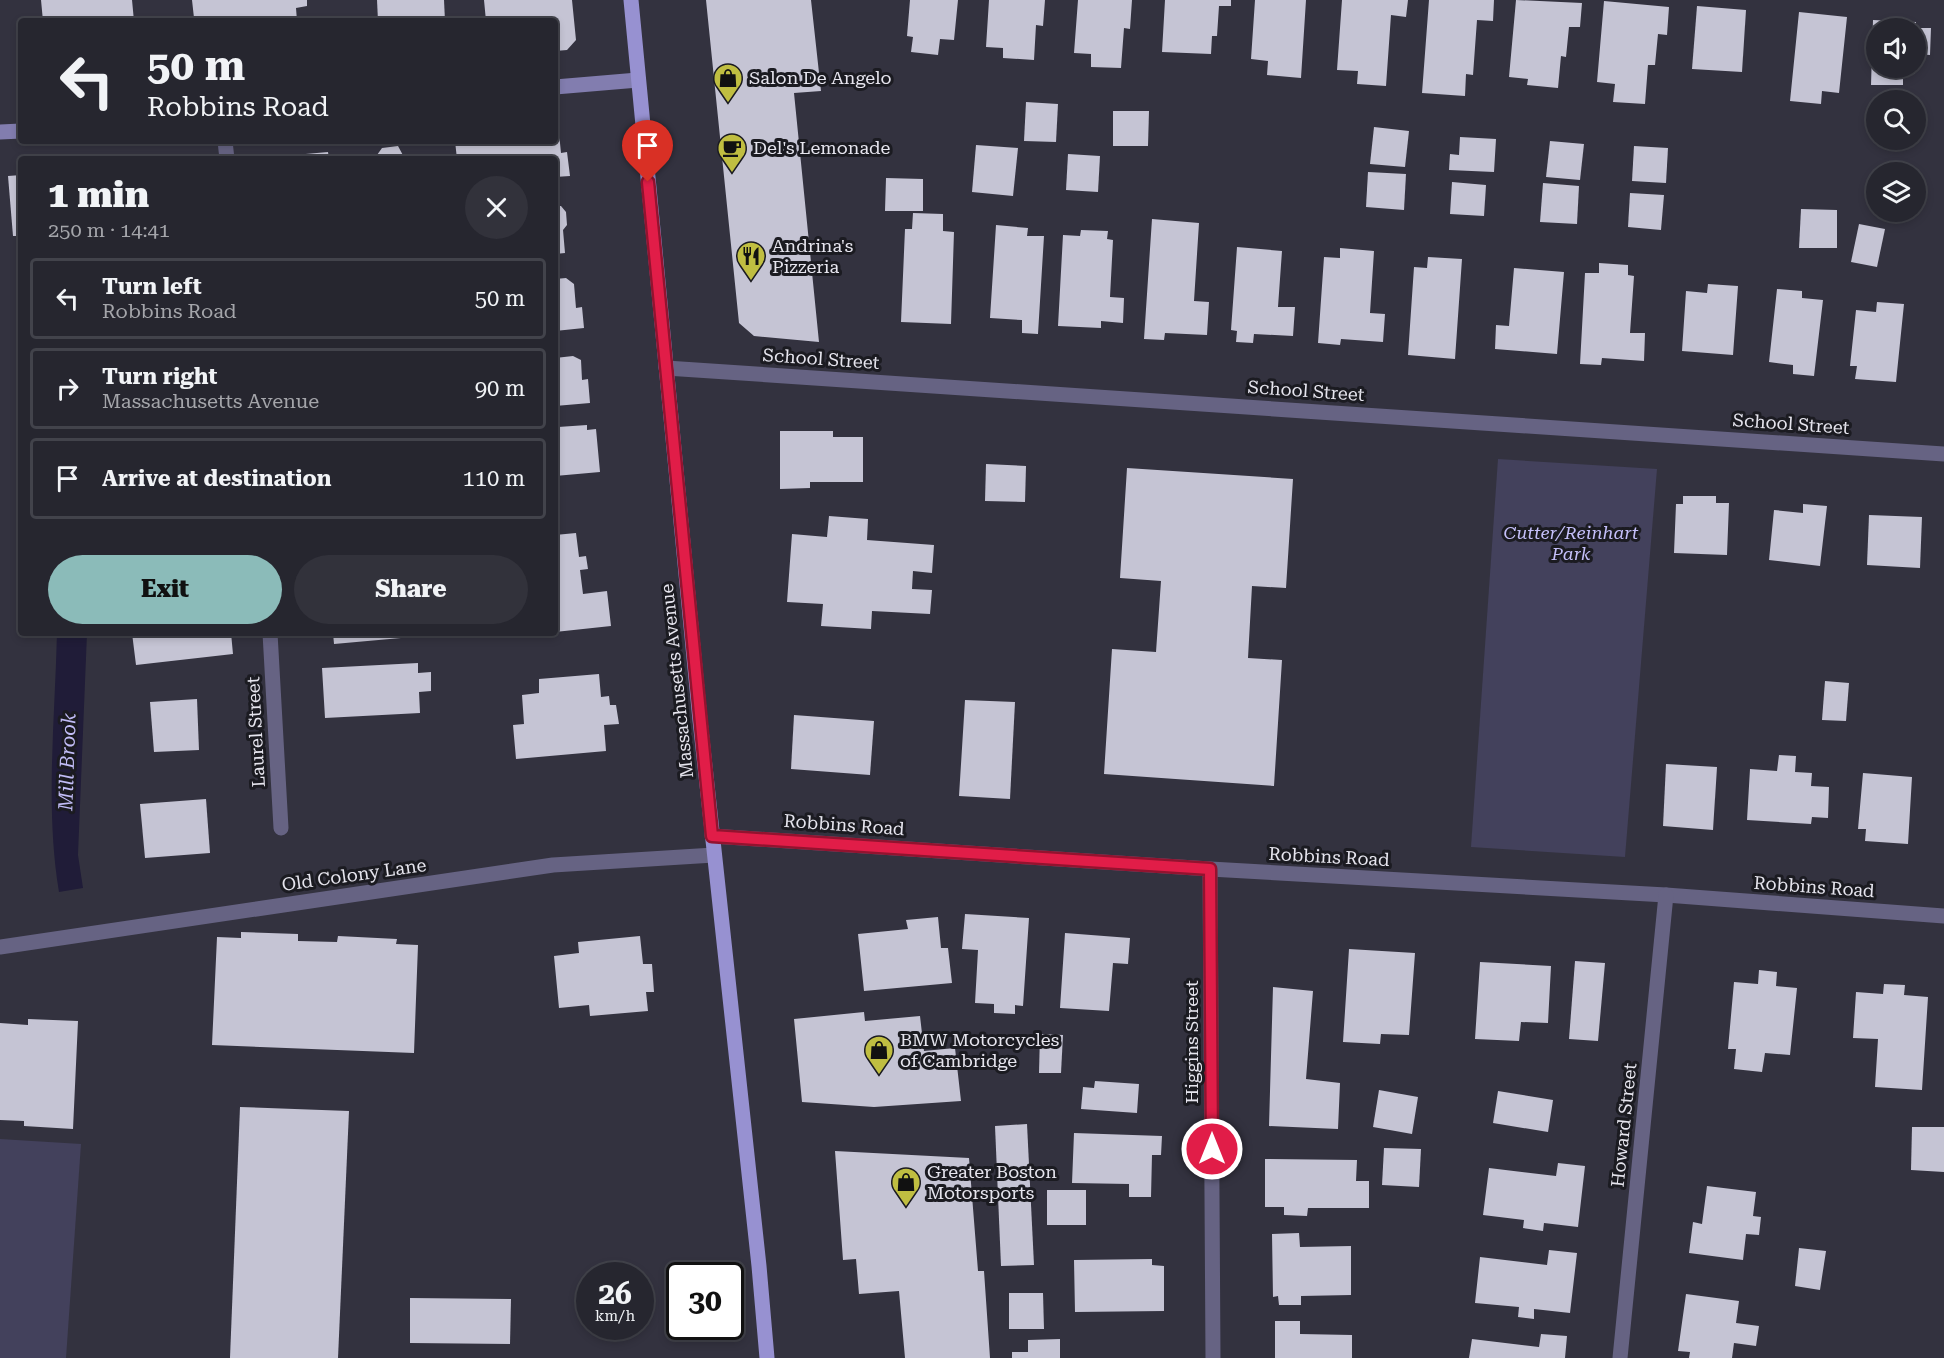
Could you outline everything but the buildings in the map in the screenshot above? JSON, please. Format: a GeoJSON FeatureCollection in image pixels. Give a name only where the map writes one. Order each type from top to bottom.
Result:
{"type":"FeatureCollection","features":[{"type":"Feature","properties":{"kind":"main road","name":"Massachusetts Avenue"},"geometry":{"type":"LineString","coordinates":[[631,0],[712,836],[767,1358]]}},
{"type":"Feature","properties":{"kind":"main road"},"geometry":{"type":"LineString","coordinates":[[558,87],[638,80]]}},
{"type":"Feature","properties":{"kind":"main road"},"geometry":{"type":"LineString","coordinates":[[0,132],[18,131]]}},
{"type":"Feature","properties":{"kind":"street","name":"School Street"},"geometry":{"type":"LineString","coordinates":[[666,368],[1944,454]]}},
{"type":"Feature","properties":{"kind":"street","name":"Laurel Street"},"geometry":{"type":"LineString","coordinates":[[270,636],[281,828]]}},
{"type":"Feature","properties":{"kind":"street","name":"Robbins Road"},"geometry":{"type":"LineString","coordinates":[[712,836],[1210,869],[1666,895],[1944,916]]}},
{"type":"Feature","properties":{"kind":"street","name":"Old Colony Lane"},"geometry":{"type":"LineString","coordinates":[[0,947],[553,865],[714,855]]}},
{"type":"Feature","properties":{"kind":"street","name":"Higgins Street"},"geometry":{"type":"LineString","coordinates":[[1210,869],[1213,1358]]}},
{"type":"Feature","properties":{"kind":"street","name":"Howard Street"},"geometry":{"type":"LineString","coordinates":[[1620,1358],[1666,895]]}},
{"type":"Feature","properties":{"kind":"green space","name":"Cutter/Reinhart Park"},"geometry":{"type":"Polygon","coordinates":[[[1498,459],[1657,469],[1625,857],[1471,847],[1498,459]]]}},
{"type":"Feature","properties":{"kind":"green space"},"geometry":{"type":"Polygon","coordinates":[[[0,1139],[81,1144],[66,1358],[0,1358],[0,1139]]]}},
{"type":"Feature","properties":{"kind":"water","name":"Mill Brook"},"geometry":{"type":"Polygon","coordinates":[[[57,636],[87,636],[78,855],[83,888],[59,892],[52,828],[57,636]]]}},
{"type":"Feature","properties":{"kind":"place","name":"Salon De Angelo"},"geometry":{"type":"Point","coordinates":[728,104]}},
{"type":"Feature","properties":{"kind":"place","name":"Del's Lemonade"},"geometry":{"type":"Point","coordinates":[732,174]}},
{"type":"Feature","properties":{"kind":"place","name":"Andrina's Pizzeria"},"geometry":{"type":"Point","coordinates":[751,282]}},
{"type":"Feature","properties":{"kind":"place","name":"BMW Motorcycles of Cambridge"},"geometry":{"type":"Point","coordinates":[879,1076]}},
{"type":"Feature","properties":{"kind":"place","name":"Greater Boston Motorsports"},"geometry":{"type":"Point","coordinates":[906,1208]}},
{"type":"Feature","properties":{"kind":"route"},"geometry":{"type":"LineString","coordinates":[[648,182],[712,836],[1210,869],[1212,1149]]}}]}
